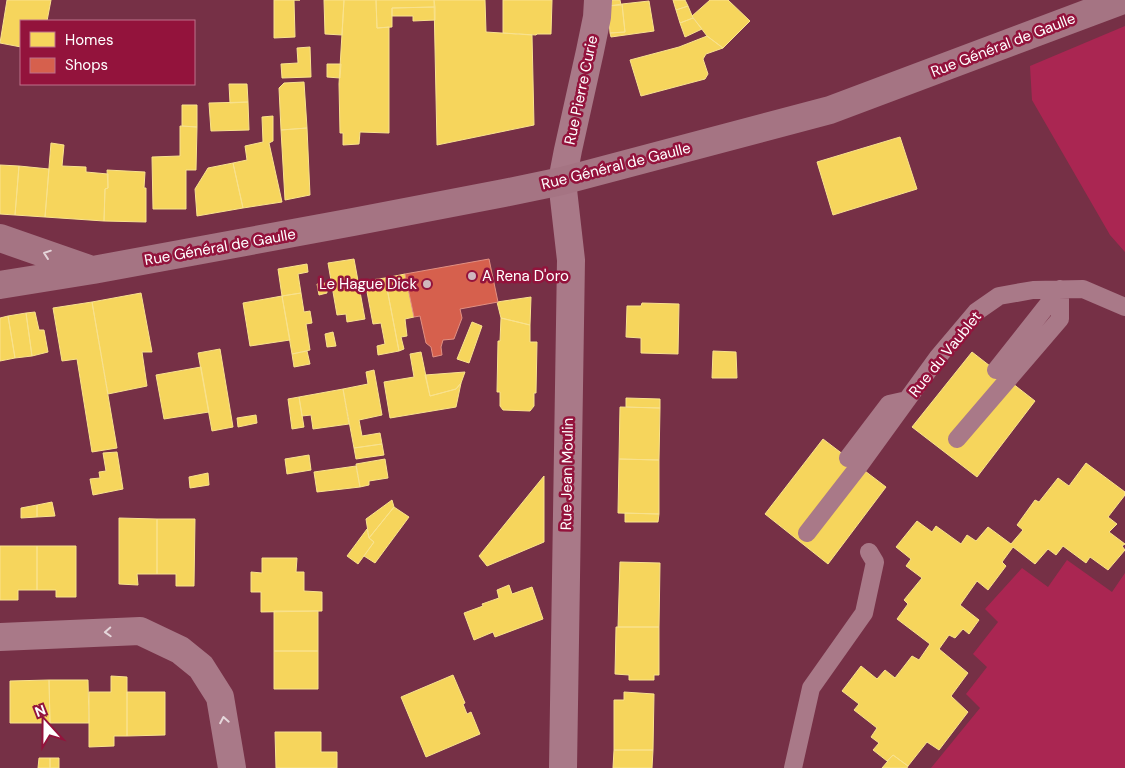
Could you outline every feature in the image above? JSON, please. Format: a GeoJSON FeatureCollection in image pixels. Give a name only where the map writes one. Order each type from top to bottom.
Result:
{"type":"FeatureCollection","features":[{"type":"Feature","properties":{"kind":"main road","name":"Rue Général de Gaulle"},"geometry":{"type":"LineString","coordinates":[[0,285],[93,270],[352,222],[562,180],[830,110],[1123,0]]}},
{"type":"Feature","properties":{"kind":"main road"},"geometry":{"type":"LineString","coordinates":[[0,238],[93,270]]}},
{"type":"Feature","properties":{"kind":"street","name":"Rue Pierre Curie"},"geometry":{"type":"LineString","coordinates":[[562,180],[597,8]]}},
{"type":"Feature","properties":{"kind":"street","name":"Rue Jean Moulin"},"geometry":{"type":"LineString","coordinates":[[562,180],[571,260],[563,768]]}},
{"type":"Feature","properties":{"kind":"street"},"geometry":{"type":"LineString","coordinates":[[0,637],[140,630],[180,650],[201,667],[220,697],[232,768]]}},
{"type":"Feature","properties":{"kind":"lane","name":"Rue du Vaublet"},"geometry":{"type":"LineString","coordinates":[[807,533],[859,466],[938,357],[976,312],[999,296],[1033,290],[1060,289],[1083,289],[1125,307]]}},
{"type":"Feature","properties":{"kind":"lane"},"geometry":{"type":"LineString","coordinates":[[996,370],[1060,289]]}},
{"type":"Feature","properties":{"kind":"lane"},"geometry":{"type":"LineString","coordinates":[[958,439],[1060,319],[1060,289]]}},
{"type":"Feature","properties":{"kind":"lane"},"geometry":{"type":"LineString","coordinates":[[848,458],[889,404],[907,400]]}},
{"type":"Feature","properties":{"kind":"lane"},"geometry":{"type":"LineString","coordinates":[[794,768],[811,688],[864,613],[875,562],[869,552]]}},
{"type":"Feature","properties":{"kind":"shaded area"},"geometry":{"type":"Polygon","coordinates":[[[1125,26],[1125,252],[1110,235],[1032,100],[1030,66],[1125,26]]]}},
{"type":"Feature","properties":{"kind":"shaded area"},"geometry":{"type":"Polygon","coordinates":[[[1067,560],[1112,592],[1125,573],[1125,768],[931,768],[980,708],[966,694],[987,667],[973,654],[998,622],[985,609],[1022,568],[1048,587],[1067,560]]]}},
{"type":"Feature","properties":{"kind":"building: Homes"},"geometry":{"type":"Polygon","coordinates":[[[7,0],[51,0],[47,20],[20,20],[20,47],[0,43],[7,0]]]}},
{"type":"Feature","properties":{"kind":"building: Homes"},"geometry":{"type":"Polygon","coordinates":[[[274,0],[294,0],[295,37],[274,38],[274,0]]]}},
{"type":"Feature","properties":{"kind":"building: Homes"},"geometry":{"type":"Polygon","coordinates":[[[324,0],[344,0],[342,35],[325,34],[324,0]]]}},
{"type":"Feature","properties":{"kind":"building: Homes"},"geometry":{"type":"Polygon","coordinates":[[[344,0],[376,0],[377,28],[389,27],[389,133],[360,132],[359,144],[343,145],[343,133],[340,133],[339,84],[344,0]]]}},
{"type":"Feature","properties":{"kind":"building: Homes"},"geometry":{"type":"Polygon","coordinates":[[[376,0],[434,0],[435,7],[392,8],[392,27],[377,28],[376,0]]]}},
{"type":"Feature","properties":{"kind":"building: Homes"},"geometry":{"type":"Polygon","coordinates":[[[434,0],[485,0],[486,32],[532,35],[534,125],[437,145],[434,0]]]}},
{"type":"Feature","properties":{"kind":"building: Homes"},"geometry":{"type":"Polygon","coordinates":[[[503,0],[552,0],[551,34],[503,33],[503,0]]]}},
{"type":"Feature","properties":{"kind":"building: Homes"},"geometry":{"type":"Polygon","coordinates":[[[607,0],[620,0],[621,5],[608,6],[607,0]]]}},
{"type":"Feature","properties":{"kind":"building: Homes"},"geometry":{"type":"Polygon","coordinates":[[[673,0],[685,0],[688,6],[676,10],[673,0]]]}},
{"type":"Feature","properties":{"kind":"building: Homes"},"geometry":{"type":"Polygon","coordinates":[[[710,0],[728,0],[750,21],[723,48],[707,36],[692,16],[710,0]]]}},
{"type":"Feature","properties":{"kind":"building: Homes"},"geometry":{"type":"Polygon","coordinates":[[[649,1],[654,31],[611,37],[610,33],[625,32],[622,4],[649,1]]]}},
{"type":"Feature","properties":{"kind":"building: Homes"},"geometry":{"type":"Polygon","coordinates":[[[622,4],[625,32],[610,33],[608,6],[622,4]]]}},
{"type":"Feature","properties":{"kind":"building: Homes"},"geometry":{"type":"Polygon","coordinates":[[[688,6],[693,18],[680,23],[676,10],[688,6]]]}},
{"type":"Feature","properties":{"kind":"building: Homes"},"geometry":{"type":"Polygon","coordinates":[[[435,7],[435,20],[413,21],[413,16],[392,16],[392,8],[435,7]]]}},
{"type":"Feature","properties":{"kind":"building: Homes"},"geometry":{"type":"Polygon","coordinates":[[[693,18],[702,29],[685,37],[680,23],[693,18]]]}},
{"type":"Feature","properties":{"kind":"building: Homes"},"geometry":{"type":"Polygon","coordinates":[[[707,36],[723,48],[706,54],[703,59],[708,74],[705,79],[641,96],[630,60],[679,47],[707,36]]]}},
{"type":"Feature","properties":{"kind":"building: Homes"},"geometry":{"type":"Polygon","coordinates":[[[310,47],[311,77],[282,78],[281,64],[298,63],[297,48],[310,47]]]}},
{"type":"Feature","properties":{"kind":"building: Homes"},"geometry":{"type":"Polygon","coordinates":[[[327,64],[341,64],[340,78],[327,77],[327,64]]]}},
{"type":"Feature","properties":{"kind":"building: Homes"},"geometry":{"type":"Polygon","coordinates":[[[304,82],[307,128],[281,130],[279,88],[284,83],[304,82]]]}},
{"type":"Feature","properties":{"kind":"building: Homes"},"geometry":{"type":"Polygon","coordinates":[[[229,84],[247,84],[248,102],[230,103],[229,84]]]}},
{"type":"Feature","properties":{"kind":"building: Homes"},"geometry":{"type":"Polygon","coordinates":[[[248,102],[249,130],[211,131],[209,103],[248,102]]]}},
{"type":"Feature","properties":{"kind":"building: Homes"},"geometry":{"type":"Polygon","coordinates":[[[182,105],[197,105],[197,127],[182,126],[182,105]]]}},
{"type":"Feature","properties":{"kind":"building: Homes"},"geometry":{"type":"Polygon","coordinates":[[[273,116],[273,141],[269,143],[282,202],[243,208],[233,163],[247,160],[245,146],[263,142],[262,117],[273,116]]]}},
{"type":"Feature","properties":{"kind":"building: Homes"},"geometry":{"type":"Polygon","coordinates":[[[180,126],[197,127],[196,170],[186,170],[186,209],[153,209],[152,157],[180,156],[180,126]]]}},
{"type":"Feature","properties":{"kind":"building: Homes"},"geometry":{"type":"Polygon","coordinates":[[[307,128],[310,195],[285,200],[281,130],[307,128]]]}},
{"type":"Feature","properties":{"kind":"building: Homes"},"geometry":{"type":"Polygon","coordinates":[[[900,137],[917,189],[833,215],[817,162],[900,137]]]}},
{"type":"Feature","properties":{"kind":"building: Homes"},"geometry":{"type":"Polygon","coordinates":[[[51,143],[64,145],[62,166],[86,167],[86,172],[108,174],[108,188],[105,189],[104,221],[45,217],[51,143]]]}},
{"type":"Feature","properties":{"kind":"building: Homes"},"geometry":{"type":"Polygon","coordinates":[[[233,163],[243,208],[197,216],[195,189],[208,168],[233,163]]]}},
{"type":"Feature","properties":{"kind":"building: Homes"},"geometry":{"type":"Polygon","coordinates":[[[0,165],[19,166],[15,215],[0,214],[0,165]]]}},
{"type":"Feature","properties":{"kind":"building: Homes"},"geometry":{"type":"Polygon","coordinates":[[[19,166],[49,169],[45,217],[15,215],[19,166]]]}},
{"type":"Feature","properties":{"kind":"building: Homes"},"geometry":{"type":"Polygon","coordinates":[[[107,170],[145,172],[146,222],[104,221],[105,189],[108,188],[107,170]]]}},
{"type":"Feature","properties":{"kind":"building: Homes"},"geometry":{"type":"Polygon","coordinates":[[[354,259],[365,319],[347,322],[346,314],[337,315],[328,263],[354,259]]]}},
{"type":"Feature","properties":{"kind":"building: Homes"},"geometry":{"type":"Polygon","coordinates":[[[307,264],[308,272],[298,274],[301,293],[282,296],[278,269],[307,264]]]}},
{"type":"Feature","properties":{"kind":"building: Homes"},"geometry":{"type":"Polygon","coordinates":[[[405,274],[414,317],[405,319],[407,336],[401,337],[404,349],[399,351],[385,278],[405,274]]]}},
{"type":"Feature","properties":{"kind":"building: Homes"},"geometry":{"type":"Polygon","coordinates":[[[385,278],[399,351],[378,355],[377,346],[385,344],[381,323],[373,324],[365,281],[385,278]]]}},
{"type":"Feature","properties":{"kind":"building: Homes"},"geometry":{"type":"Polygon","coordinates":[[[326,283],[327,293],[319,295],[317,284],[326,283]]]}},
{"type":"Feature","properties":{"kind":"building: Homes"},"geometry":{"type":"Polygon","coordinates":[[[141,293],[152,352],[142,352],[147,386],[108,394],[92,302],[141,293]]]}},
{"type":"Feature","properties":{"kind":"building: Homes"},"geometry":{"type":"Polygon","coordinates":[[[301,293],[304,312],[310,311],[312,323],[306,324],[310,350],[292,354],[282,296],[301,293]]]}},
{"type":"Feature","properties":{"kind":"building: Homes"},"geometry":{"type":"Polygon","coordinates":[[[282,296],[290,340],[250,346],[243,303],[282,296]]]}},
{"type":"Feature","properties":{"kind":"building: Homes"},"geometry":{"type":"Polygon","coordinates":[[[531,297],[530,325],[501,318],[497,302],[531,297]]]}},
{"type":"Feature","properties":{"kind":"building: Homes"},"geometry":{"type":"Polygon","coordinates":[[[92,302],[117,448],[92,452],[77,359],[62,361],[53,308],[92,302]]]}},
{"type":"Feature","properties":{"kind":"building: Homes"},"geometry":{"type":"Polygon","coordinates":[[[642,303],[679,304],[678,354],[641,353],[641,338],[626,337],[627,306],[641,306],[642,303]]]}},
{"type":"Feature","properties":{"kind":"building: Homes"},"geometry":{"type":"Polygon","coordinates":[[[35,312],[39,330],[44,330],[48,352],[32,356],[26,313],[35,312]]]}},
{"type":"Feature","properties":{"kind":"building: Homes"},"geometry":{"type":"Polygon","coordinates":[[[26,313],[32,356],[15,358],[8,316],[26,313]]]}},
{"type":"Feature","properties":{"kind":"building: Homes"},"geometry":{"type":"Polygon","coordinates":[[[8,316],[15,358],[0,361],[0,318],[8,316]]]}},
{"type":"Feature","properties":{"kind":"building: Homes"},"geometry":{"type":"Polygon","coordinates":[[[501,318],[530,325],[530,342],[537,342],[536,393],[534,393],[534,406],[530,411],[503,410],[500,406],[500,392],[497,392],[498,341],[500,341],[501,318]]]}},
{"type":"Feature","properties":{"kind":"building: Homes"},"geometry":{"type":"Polygon","coordinates":[[[472,322],[482,326],[469,363],[457,359],[472,322]]]}},
{"type":"Feature","properties":{"kind":"building: Homes"},"geometry":{"type":"Polygon","coordinates":[[[333,332],[336,346],[327,347],[325,334],[333,332]]]}},
{"type":"Feature","properties":{"kind":"building: Homes"},"geometry":{"type":"Polygon","coordinates":[[[220,349],[233,427],[212,431],[198,353],[220,349]]]}},
{"type":"Feature","properties":{"kind":"building: Homes"},"geometry":{"type":"Polygon","coordinates":[[[307,351],[310,364],[294,367],[292,354],[307,351]]]}},
{"type":"Feature","properties":{"kind":"building: Homes"},"geometry":{"type":"Polygon","coordinates":[[[713,351],[736,352],[737,378],[712,378],[713,351]]]}},
{"type":"Feature","properties":{"kind":"building: Homes"},"geometry":{"type":"Polygon","coordinates":[[[421,352],[430,396],[456,389],[461,383],[456,407],[390,418],[384,382],[414,377],[410,354],[421,352]]]}},
{"type":"Feature","properties":{"kind":"building: Homes"},"geometry":{"type":"Polygon","coordinates":[[[972,352],[1035,401],[977,477],[912,427],[972,352]]]}},
{"type":"Feature","properties":{"kind":"building: Homes"},"geometry":{"type":"Polygon","coordinates":[[[201,367],[209,412],[164,419],[156,375],[201,367]]]}},
{"type":"Feature","properties":{"kind":"building: Homes"},"geometry":{"type":"Polygon","coordinates":[[[374,370],[382,415],[359,420],[362,436],[380,433],[382,444],[354,448],[343,389],[368,384],[366,372],[374,370]]]}},
{"type":"Feature","properties":{"kind":"building: Homes"},"geometry":{"type":"Polygon","coordinates":[[[465,372],[461,383],[456,389],[430,396],[425,375],[465,372]]]}},
{"type":"Feature","properties":{"kind":"building: Homes"},"geometry":{"type":"Polygon","coordinates":[[[343,389],[349,424],[313,429],[311,415],[302,416],[299,397],[343,389]]]}},
{"type":"Feature","properties":{"kind":"building: Homes"},"geometry":{"type":"Polygon","coordinates":[[[299,397],[304,427],[292,429],[288,399],[299,397]]]}},
{"type":"Feature","properties":{"kind":"building: Homes"},"geometry":{"type":"Polygon","coordinates":[[[626,398],[660,399],[660,408],[626,407],[626,398]]]}},
{"type":"Feature","properties":{"kind":"building: Homes"},"geometry":{"type":"Polygon","coordinates":[[[620,407],[660,408],[659,460],[619,459],[620,407]]]}},
{"type":"Feature","properties":{"kind":"building: Homes"},"geometry":{"type":"Polygon","coordinates":[[[256,415],[257,423],[238,427],[237,418],[256,415]]]}},
{"type":"Feature","properties":{"kind":"building: Homes"},"geometry":{"type":"Polygon","coordinates":[[[823,439],[886,487],[828,564],[765,514],[823,439]]]}},
{"type":"Feature","properties":{"kind":"building: Homes"},"geometry":{"type":"Polygon","coordinates":[[[382,444],[384,455],[356,459],[354,448],[382,444]]]}},
{"type":"Feature","properties":{"kind":"building: Homes"},"geometry":{"type":"Polygon","coordinates":[[[117,452],[123,489],[93,495],[90,479],[100,478],[99,472],[106,471],[103,453],[117,452]]]}},
{"type":"Feature","properties":{"kind":"building: Homes"},"geometry":{"type":"Polygon","coordinates":[[[309,455],[311,470],[287,474],[285,459],[309,455]]]}},
{"type":"Feature","properties":{"kind":"building: Homes"},"geometry":{"type":"Polygon","coordinates":[[[385,459],[388,478],[369,481],[369,485],[360,487],[356,464],[385,459]]]}},
{"type":"Feature","properties":{"kind":"building: Homes"},"geometry":{"type":"Polygon","coordinates":[[[619,459],[659,460],[659,514],[618,513],[619,459]]]}},
{"type":"Feature","properties":{"kind":"building: Homes"},"geometry":{"type":"Polygon","coordinates":[[[1086,463],[1125,492],[1125,495],[1108,517],[1117,524],[1109,532],[1125,544],[1122,546],[1125,550],[1108,570],[1090,557],[1086,563],[1063,546],[1056,555],[1048,549],[1035,564],[1013,547],[1002,562],[1006,566],[988,590],[977,581],[960,605],[979,620],[969,634],[963,629],[955,638],[949,635],[939,649],[968,673],[951,696],[968,712],[939,750],[927,742],[908,766],[893,755],[887,761],[873,750],[879,743],[871,737],[877,728],[854,710],[859,704],[842,691],[861,666],[877,679],[885,670],[895,678],[912,656],[919,660],[930,644],[897,619],[908,604],[904,600],[922,578],[906,566],[911,559],[896,547],[917,521],[932,532],[936,526],[961,544],[967,535],[976,541],[988,527],[1011,544],[1023,530],[1017,525],[1035,500],[1039,502],[1058,478],[1069,486],[1086,463]]]}},
{"type":"Feature","properties":{"kind":"building: Homes"},"geometry":{"type":"Polygon","coordinates":[[[356,466],[360,487],[317,492],[314,472],[356,466]]]}},
{"type":"Feature","properties":{"kind":"building: Homes"},"geometry":{"type":"Polygon","coordinates":[[[208,473],[209,485],[190,488],[189,477],[208,473]]]}},
{"type":"Feature","properties":{"kind":"building: Homes"},"geometry":{"type":"Polygon","coordinates":[[[544,476],[544,542],[487,566],[479,556],[544,476]]]}},
{"type":"Feature","properties":{"kind":"building: Homes"},"geometry":{"type":"Polygon","coordinates":[[[392,500],[394,507],[369,538],[366,519],[392,500]]]}},
{"type":"Feature","properties":{"kind":"building: Homes"},"geometry":{"type":"Polygon","coordinates":[[[52,502],[55,516],[37,517],[37,505],[52,502]]]}},
{"type":"Feature","properties":{"kind":"building: Homes"},"geometry":{"type":"Polygon","coordinates":[[[37,505],[37,517],[21,518],[21,508],[37,505]]]}},
{"type":"Feature","properties":{"kind":"building: Homes"},"geometry":{"type":"Polygon","coordinates":[[[394,507],[409,517],[375,563],[364,556],[374,542],[369,538],[394,507]]]}},
{"type":"Feature","properties":{"kind":"building: Homes"},"geometry":{"type":"Polygon","coordinates":[[[625,513],[659,514],[658,522],[625,522],[625,513]]]}},
{"type":"Feature","properties":{"kind":"building: Homes"},"geometry":{"type":"Polygon","coordinates":[[[119,518],[157,519],[157,574],[137,574],[138,585],[119,584],[119,518]]]}},
{"type":"Feature","properties":{"kind":"building: Homes"},"geometry":{"type":"Polygon","coordinates":[[[157,519],[195,519],[194,586],[176,586],[176,574],[157,574],[157,519]]]}},
{"type":"Feature","properties":{"kind":"building: Homes"},"geometry":{"type":"Polygon","coordinates":[[[367,529],[369,538],[374,542],[358,564],[347,556],[367,529]]]}},
{"type":"Feature","properties":{"kind":"building: Homes"},"geometry":{"type":"Polygon","coordinates":[[[0,546],[37,546],[37,590],[18,590],[18,600],[0,600],[0,546]]]}},
{"type":"Feature","properties":{"kind":"building: Homes"},"geometry":{"type":"Polygon","coordinates":[[[37,546],[76,546],[76,597],[56,597],[56,590],[37,590],[37,546]]]}},
{"type":"Feature","properties":{"kind":"building: Homes"},"geometry":{"type":"Polygon","coordinates":[[[262,558],[297,558],[296,572],[304,572],[304,591],[322,592],[322,611],[261,612],[261,592],[251,592],[251,572],[262,573],[262,558]]]}},
{"type":"Feature","properties":{"kind":"building: Homes"},"geometry":{"type":"Polygon","coordinates":[[[620,562],[660,563],[659,627],[618,627],[620,562]]]}},
{"type":"Feature","properties":{"kind":"building: Homes"},"geometry":{"type":"Polygon","coordinates":[[[509,585],[512,594],[532,587],[543,619],[495,637],[493,632],[474,640],[464,613],[499,598],[497,590],[509,585]]]}},
{"type":"Feature","properties":{"kind":"building: Homes"},"geometry":{"type":"Polygon","coordinates":[[[274,611],[318,611],[318,651],[274,651],[274,611]]]}},
{"type":"Feature","properties":{"kind":"building: Homes"},"geometry":{"type":"Polygon","coordinates":[[[616,627],[659,627],[659,675],[654,675],[654,680],[629,680],[629,675],[615,674],[616,627]]]}},
{"type":"Feature","properties":{"kind":"building: Homes"},"geometry":{"type":"Polygon","coordinates":[[[274,651],[318,651],[318,689],[274,689],[274,651]]]}},
{"type":"Feature","properties":{"kind":"building: Homes"},"geometry":{"type":"Polygon","coordinates":[[[453,675],[465,703],[463,704],[467,714],[471,712],[480,734],[426,757],[401,697],[453,675]]]}},
{"type":"Feature","properties":{"kind":"building: Homes"},"geometry":{"type":"Polygon","coordinates":[[[111,676],[127,677],[127,736],[114,736],[114,746],[89,747],[89,692],[111,692],[111,676]]]}},
{"type":"Feature","properties":{"kind":"building: Homes"},"geometry":{"type":"Polygon","coordinates":[[[49,680],[88,680],[89,723],[50,723],[49,680]]]}},
{"type":"Feature","properties":{"kind":"building: Homes"},"geometry":{"type":"Polygon","coordinates":[[[49,680],[50,723],[10,723],[10,681],[49,680]]]}},
{"type":"Feature","properties":{"kind":"building: Homes"},"geometry":{"type":"Polygon","coordinates":[[[127,692],[165,692],[165,735],[127,736],[127,692]]]}},
{"type":"Feature","properties":{"kind":"building: Homes"},"geometry":{"type":"Polygon","coordinates":[[[624,692],[654,694],[653,750],[614,750],[614,700],[624,700],[624,692]]]}},
{"type":"Feature","properties":{"kind":"building: Homes"},"geometry":{"type":"Polygon","coordinates":[[[275,732],[321,732],[321,752],[337,752],[337,768],[276,768],[275,732]]]}},
{"type":"Feature","properties":{"kind":"building: Homes"},"geometry":{"type":"Polygon","coordinates":[[[614,750],[653,750],[652,768],[613,768],[614,750]]]}},
{"type":"Feature","properties":{"kind":"building: Homes"},"geometry":{"type":"Polygon","coordinates":[[[893,755],[908,766],[907,768],[882,768],[893,755]]]}},
{"type":"Feature","properties":{"kind":"building: Homes"},"geometry":{"type":"Polygon","coordinates":[[[39,758],[50,758],[50,768],[38,768],[39,758]]]}},
{"type":"Feature","properties":{"kind":"building: Homes"},"geometry":{"type":"Polygon","coordinates":[[[50,758],[59,758],[59,768],[50,768],[50,758]]]}},
{"type":"Feature","properties":{"kind":"building: Shops"},"geometry":{"type":"Polygon","coordinates":[[[489,259],[498,302],[460,309],[462,318],[454,339],[443,340],[441,347],[442,355],[433,357],[431,347],[426,343],[420,316],[414,317],[405,274],[489,259]]]}},
{"type":"Feature","properties":{"kind":"place","name":"A Rena D'oro"},"geometry":{"type":"Point","coordinates":[472,276]}},
{"type":"Feature","properties":{"kind":"place","name":"Le Hague Dick"},"geometry":{"type":"Point","coordinates":[427,284]}}]}
